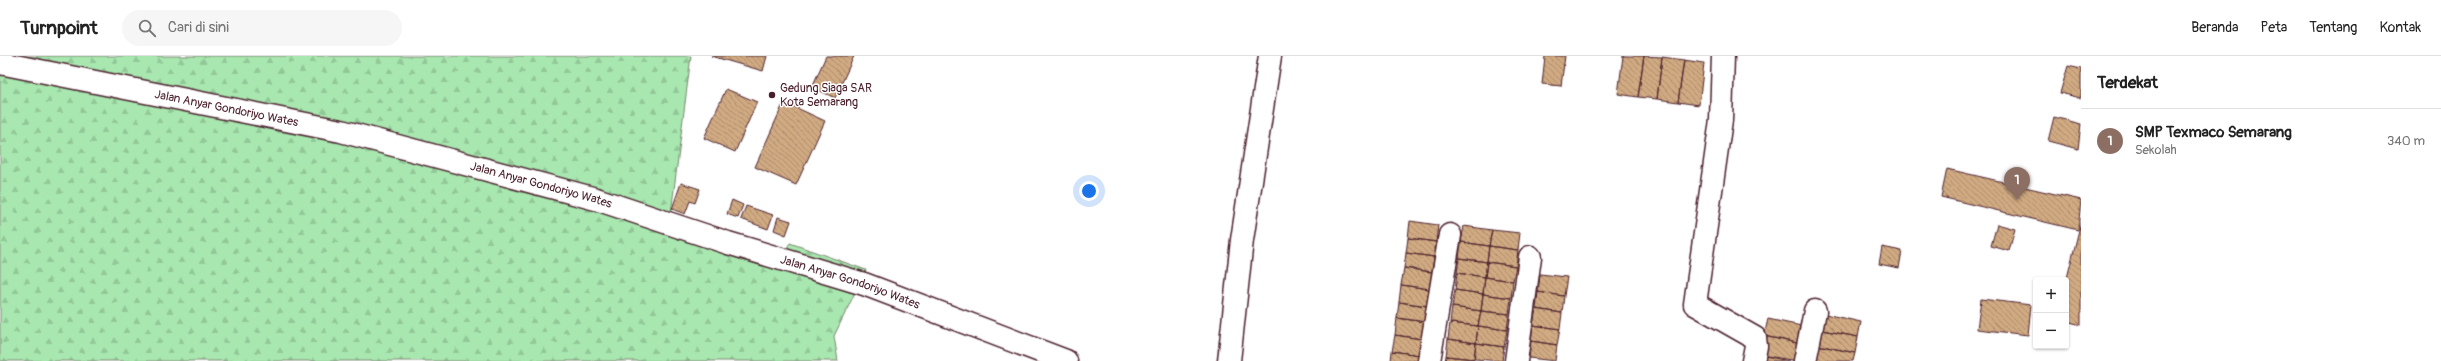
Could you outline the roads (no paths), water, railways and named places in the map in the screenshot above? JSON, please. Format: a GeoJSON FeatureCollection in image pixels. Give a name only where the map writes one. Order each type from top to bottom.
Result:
{"type":"FeatureCollection","features":[{"type":"Feature","properties":{"kind":"street"},"geometry":{"type":"LineString","coordinates":[[1229,361],[1242,240],[1270,56]]}},
{"type":"Feature","properties":{"kind":"street"},"geometry":{"type":"LineString","coordinates":[[1723,56],[1721,120],[1694,304],[1755,338],[1756,346],[1753,361]]}},
{"type":"Feature","properties":{"kind":"street","name":"Jalan Anyar Gondoriyo Wates"},"geometry":{"type":"LineString","coordinates":[[0,63],[341,131],[596,199],[728,243],[864,284],[1066,361]]}},
{"type":"Feature","properties":{"kind":"street"},"geometry":{"type":"LineString","coordinates":[[1429,361],[1450,235]]}},
{"type":"Feature","properties":{"kind":"street"},"geometry":{"type":"LineString","coordinates":[[1516,361],[1530,257]]}},
{"type":"Feature","properties":{"kind":"street"},"geometry":{"type":"LineString","coordinates":[[1805,361],[1815,311]]}},
{"type":"Feature","properties":{"kind":"place","name":"Gedung Siaga SAR Kota Semarang"},"geometry":{"type":"Point","coordinates":[772,95]}},
{"type":"Feature","properties":{"kind":"place","name":"SMP Texmaco Semarang"},"geometry":{"type":"Point","coordinates":[2017,200]}}]}
